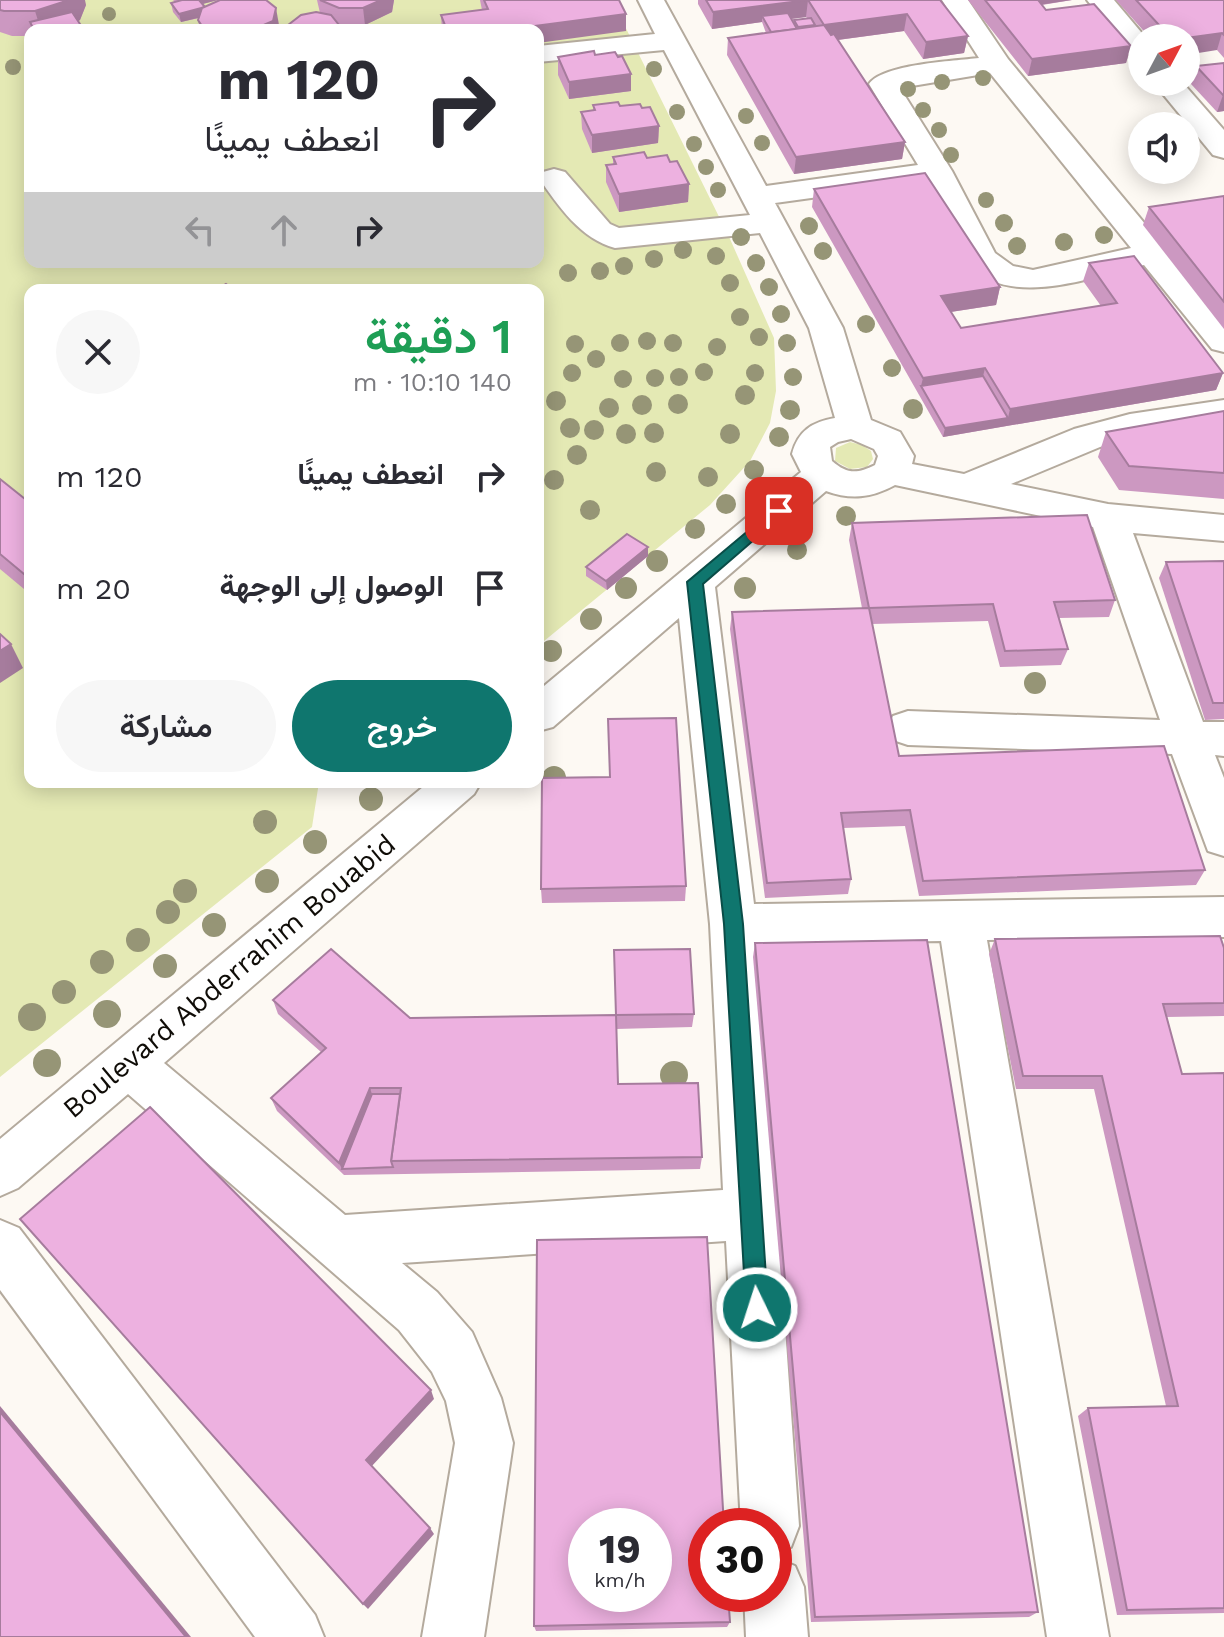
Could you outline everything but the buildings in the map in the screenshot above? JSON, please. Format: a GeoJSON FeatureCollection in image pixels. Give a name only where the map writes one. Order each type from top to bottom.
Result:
{"type":"FeatureCollection","features":[{"type":"Feature","properties":{"kind":"street"},"geometry":{"type":"LineString","coordinates":[[651,0],[826,328],[843,377],[855,427]]}},
{"type":"Feature","properties":{"kind":"street"},"geometry":{"type":"LineString","coordinates":[[955,0],[997,64],[1224,341]]}},
{"type":"Feature","properties":{"kind":"street"},"geometry":{"type":"LineString","coordinates":[[1100,0],[1128,34]]}},
{"type":"Feature","properties":{"kind":"street"},"geometry":{"type":"LineString","coordinates":[[544,53],[672,41]]}},
{"type":"Feature","properties":{"kind":"street"},"geometry":{"type":"LineString","coordinates":[[997,64],[902,77],[883,84],[937,171],[982,259],[1002,273],[1033,280],[1154,253]]}},
{"type":"Feature","properties":{"kind":"street"},"geometry":{"type":"LineString","coordinates":[[1181,96],[1218,134]]}},
{"type":"Feature","properties":{"kind":"street"},"geometry":{"type":"LineString","coordinates":[[554,178],[599,231],[615,238],[762,210],[937,171]]}},
{"type":"Feature","properties":{"kind":"street"},"geometry":{"type":"LineString","coordinates":[[969,487],[1087,438],[1130,426],[1224,412]]}},
{"type":"Feature","properties":{"kind":"street"},"geometry":{"type":"LineString","coordinates":[[855,427],[878,435],[893,448],[895,465],[891,472],[872,484],[845,485],[821,475],[811,464],[808,452],[813,441],[823,432],[855,427]]}},
{"type":"Feature","properties":{"kind":"street"},"geometry":{"type":"LineString","coordinates":[[891,472],[1108,517],[1224,528]]}},
{"type":"Feature","properties":{"kind":"street"},"geometry":{"type":"LineString","coordinates":[[544,710],[821,475]]}},
{"type":"Feature","properties":{"kind":"street"},"geometry":{"type":"LineString","coordinates":[[1108,517],[1207,739],[1224,838]]}},
{"type":"Feature","properties":{"kind":"street"},"geometry":{"type":"LineString","coordinates":[[695,582],[733,924],[769,1508]]}},
{"type":"Feature","properties":{"kind":"street"},"geometry":{"type":"LineString","coordinates":[[908,728],[1207,739]]}},
{"type":"Feature","properties":{"kind":"street","name":"Boulevard Abderrahim Bouabid"},"geometry":{"type":"LineString","coordinates":[[0,1171],[452,788]]}},
{"type":"Feature","properties":{"kind":"street"},"geometry":{"type":"LineString","coordinates":[[733,924],[1224,917]]}},
{"type":"Feature","properties":{"kind":"street"},"geometry":{"type":"LineString","coordinates":[[961,922],[1078,1637]]}},
{"type":"Feature","properties":{"kind":"street"},"geometry":{"type":"LineString","coordinates":[[128,1063],[418,1311],[452,1352],[473,1398],[484,1443],[453,1637]]}},
{"type":"Feature","properties":{"kind":"street"},"geometry":{"type":"LineString","coordinates":[[338,1241],[751,1214]]}},
{"type":"Feature","properties":{"kind":"street"},"geometry":{"type":"LineString","coordinates":[[0,1246],[293,1637]]}},
{"type":"Feature","properties":{"kind":"street"},"geometry":{"type":"LineString","coordinates":[[776,1612],[777,1637]]}},
{"type":"Feature","properties":{"kind":"green space"},"geometry":{"type":"Polygon","coordinates":[[[0,0],[612,0],[730,239],[774,338],[776,391],[770,423],[750,461],[710,505],[544,641],[544,284],[24,284],[24,788],[318,788],[312,827],[0,1077],[0,0]]]}},
{"type":"Feature","properties":{"kind":"green space"},"geometry":{"type":"Polygon","coordinates":[[[850,442],[871,451],[873,459],[867,467],[850,469],[835,461],[836,448],[850,442]]]}},
{"type":"Feature","properties":{"kind":"route"},"geometry":{"type":"LineString","coordinates":[[757,1308],[733,924],[695,582],[779,511]]}}]}
